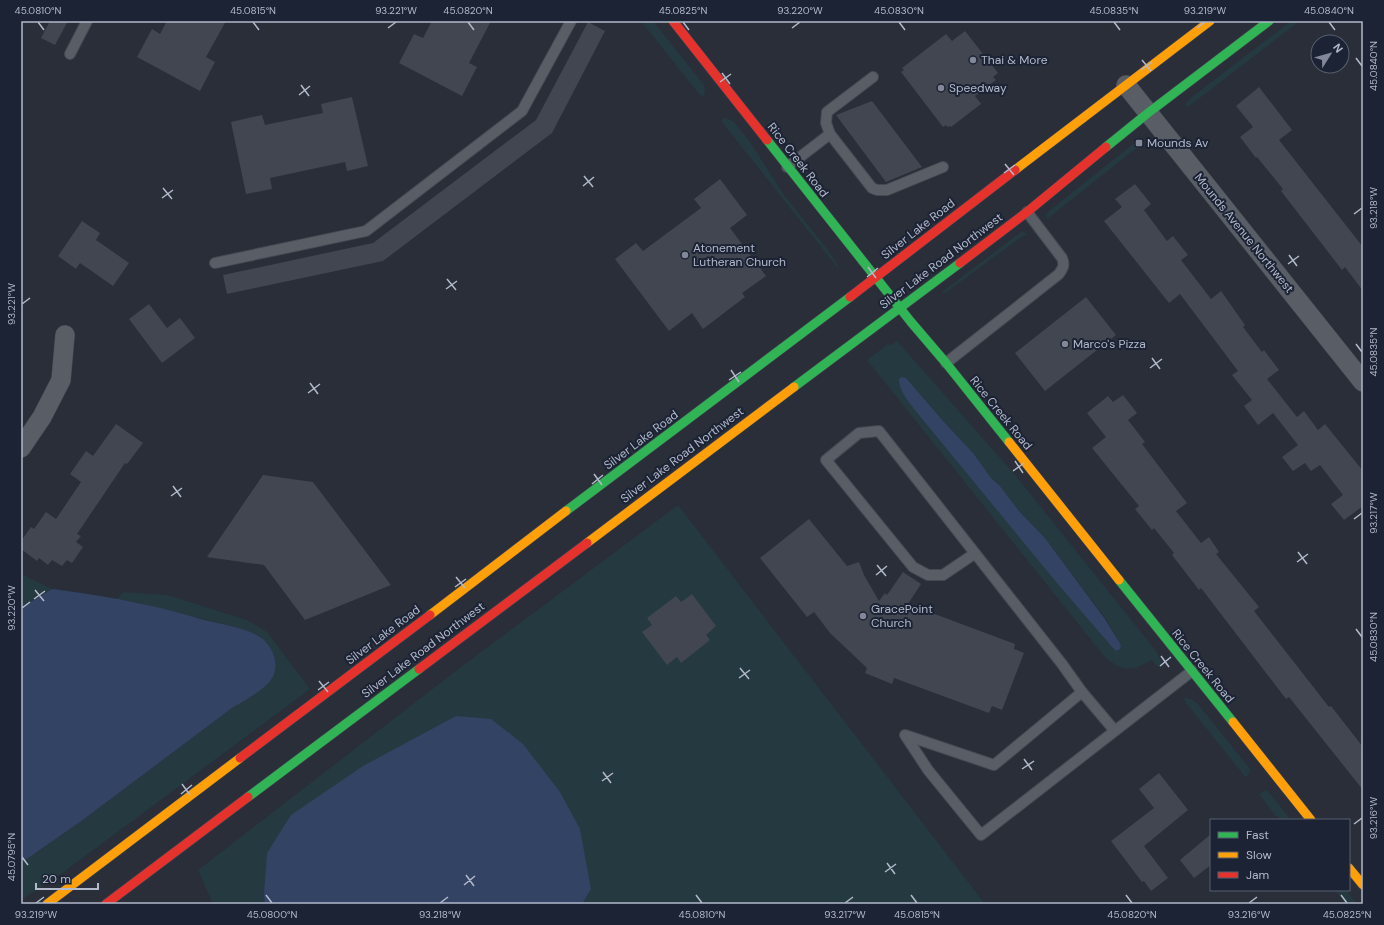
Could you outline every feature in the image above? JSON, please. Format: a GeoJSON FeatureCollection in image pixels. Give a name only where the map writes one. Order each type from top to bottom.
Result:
{"type":"FeatureCollection","features":[{"type":"Feature","properties":{"kind":"main road","name":"Rice Creek Road"},"geometry":{"type":"LineString","coordinates":[[673,21],[787,167],[946,363],[1310,819]]}},
{"type":"Feature","properties":{"kind":"main road","name":"Silver Lake Road"},"geometry":{"type":"LineString","coordinates":[[47,904],[876,277],[1210,21]]}},
{"type":"Feature","properties":{"kind":"main road","name":"Silver Lake Road Northwest"},"geometry":{"type":"LineString","coordinates":[[106,904],[487,616],[1027,212],[1148,113],[1269,21]]}},
{"type":"Feature","properties":{"kind":"main road"},"geometry":{"type":"LineString","coordinates":[[1350,869],[1363,885]]}},
{"type":"Feature","properties":{"kind":"street","name":"Mounds Avenue Northwest"},"geometry":{"type":"LineString","coordinates":[[1126,85],[1363,382]]}},
{"type":"Feature","properties":{"kind":"street"},"geometry":{"type":"LineString","coordinates":[[21,448],[42,417],[61,380],[65,335]]}},
{"type":"Feature","properties":{"kind":"lane"},"geometry":{"type":"LineString","coordinates":[[70,54],[87,21]]}},
{"type":"Feature","properties":{"kind":"lane"},"geometry":{"type":"LineString","coordinates":[[215,263],[366,231],[522,111],[571,21]]}},
{"type":"Feature","properties":{"kind":"lane"},"geometry":{"type":"LineString","coordinates":[[873,77],[827,112],[826,124],[830,134],[872,188],[877,190],[887,190],[943,166]]}},
{"type":"Feature","properties":{"kind":"lane"},"geometry":{"type":"LineString","coordinates":[[787,167],[830,134]]}},
{"type":"Feature","properties":{"kind":"lane"},"geometry":{"type":"LineString","coordinates":[[946,363],[1059,274],[1063,268],[1064,263],[1062,258],[1027,212]]}},
{"type":"Feature","properties":{"kind":"lane"},"geometry":{"type":"LineString","coordinates":[[974,554],[943,575],[928,575],[913,567],[826,460],[859,433],[879,431],[974,554],[1062,664],[1082,692],[1116,731]]}},
{"type":"Feature","properties":{"kind":"lane"},"geometry":{"type":"LineString","coordinates":[[1082,692],[994,765],[906,735],[928,770],[981,835],[1116,731],[1192,670]]}},
{"type":"Feature","properties":{"kind":"shaded area"},"geometry":{"type":"Polygon","coordinates":[[[641,21],[653,21],[704,85],[704,96],[700,95],[641,21]]]}},
{"type":"Feature","properties":{"kind":"shaded area"},"geometry":{"type":"Polygon","coordinates":[[[1291,21],[1300,21],[1188,107],[1185,104],[1193,96],[1291,21]]]}},
{"type":"Feature","properties":{"kind":"shaded area"},"geometry":{"type":"Polygon","coordinates":[[[723,118],[734,122],[750,142],[784,195],[828,250],[839,267],[837,267],[722,122],[723,118]]]}},
{"type":"Feature","properties":{"kind":"shaded area"},"geometry":{"type":"Polygon","coordinates":[[[1137,141],[1139,142],[1139,146],[1047,219],[1046,215],[1049,211],[1137,141]]]}},
{"type":"Feature","properties":{"kind":"shaded area"},"geometry":{"type":"Polygon","coordinates":[[[1022,231],[1027,234],[944,294],[942,292],[1022,231]]]}},
{"type":"Feature","properties":{"kind":"shaded area"},"geometry":{"type":"Polygon","coordinates":[[[897,341],[1016,476],[1157,652],[1161,661],[1160,668],[1152,660],[1136,667],[1125,668],[1110,662],[1104,656],[867,360],[888,344],[891,345],[897,341]],[[906,378],[900,386],[908,401],[1112,647],[1116,650],[1120,649],[1121,645],[1106,619],[1045,538],[1019,511],[1000,486],[991,478],[974,454],[906,378]]]}},
{"type":"Feature","properties":{"kind":"shaded area"},"geometry":{"type":"Polygon","coordinates":[[[678,505],[985,904],[213,904],[198,870],[461,667],[678,505]]]}},
{"type":"Feature","properties":{"kind":"shaded area"},"geometry":{"type":"Polygon","coordinates":[[[21,574],[52,589],[24,606],[21,606],[21,574]]]}},
{"type":"Feature","properties":{"kind":"shaded area"},"geometry":{"type":"Polygon","coordinates":[[[123,592],[167,595],[247,620],[267,632],[310,689],[57,877],[21,900],[21,863],[80,822],[232,708],[254,695],[276,662],[271,649],[260,637],[238,628],[144,604],[117,599],[123,592]]]}},
{"type":"Feature","properties":{"kind":"shaded area"},"geometry":{"type":"Polygon","coordinates":[[[1184,698],[1191,699],[1198,704],[1251,770],[1246,778],[1186,703],[1184,698]]]}},
{"type":"Feature","properties":{"kind":"shaded area"},"geometry":{"type":"Polygon","coordinates":[[[1267,790],[1290,819],[1281,819],[1275,815],[1259,794],[1267,790]]]}},
{"type":"Feature","properties":{"kind":"shaded area"},"geometry":{"type":"Polygon","coordinates":[[[1336,891],[1347,891],[1357,904],[1346,904],[1336,891]]]}},
{"type":"Feature","properties":{"kind":"water"},"geometry":{"type":"Polygon","coordinates":[[[902,377],[906,378],[974,454],[991,478],[1000,486],[1019,511],[1045,538],[1105,619],[1121,645],[1120,649],[1116,651],[1112,647],[1057,583],[916,412],[901,390],[899,379],[902,377]]]}},
{"type":"Feature","properties":{"kind":"water"},"geometry":{"type":"Polygon","coordinates":[[[52,589],[108,597],[150,606],[248,631],[260,637],[271,648],[275,658],[275,669],[272,679],[262,689],[232,708],[80,822],[21,863],[21,606],[24,606],[52,589]]]}},
{"type":"Feature","properties":{"kind":"water"},"geometry":{"type":"Polygon","coordinates":[[[456,716],[491,719],[523,744],[560,792],[580,829],[591,889],[582,904],[265,904],[264,894],[267,853],[291,815],[363,766],[456,716]]]}},
{"type":"Feature","properties":{"kind":"building"},"geometry":{"type":"Polygon","coordinates":[[[50,21],[68,21],[55,45],[41,38],[50,21]]]}},
{"type":"Feature","properties":{"kind":"building"},"geometry":{"type":"Polygon","coordinates":[[[167,21],[226,21],[206,57],[215,62],[200,91],[137,57],[152,29],[160,34],[167,21]]]}},
{"type":"Feature","properties":{"kind":"building"},"geometry":{"type":"Polygon","coordinates":[[[432,21],[491,21],[469,63],[477,67],[462,96],[399,63],[414,34],[423,38],[432,21]]]}},
{"type":"Feature","properties":{"kind":"building"},"geometry":{"type":"Polygon","coordinates":[[[588,22],[605,31],[552,133],[383,261],[227,294],[223,275],[373,243],[536,120],[588,22]]]}},
{"type":"Feature","properties":{"kind":"building","name":"Speedway"},"geometry":{"type":"Polygon","coordinates":[[[965,31],[998,73],[993,77],[996,80],[975,96],[981,104],[951,127],[947,127],[946,125],[943,127],[901,72],[904,70],[902,68],[946,34],[952,41],[965,31]]]}},
{"type":"Feature","properties":{"kind":"building"},"geometry":{"type":"Polygon","coordinates":[[[1259,87],[1292,130],[1279,140],[1363,247],[1363,291],[1345,267],[1342,270],[1281,191],[1283,189],[1240,137],[1253,127],[1236,106],[1259,87]]]}},
{"type":"Feature","properties":{"kind":"building"},"geometry":{"type":"Polygon","coordinates":[[[352,97],[368,166],[347,171],[345,162],[270,178],[272,189],[246,194],[231,122],[262,115],[265,125],[323,113],[321,104],[352,97]]]}},
{"type":"Feature","properties":{"kind":"building"},"geometry":{"type":"Polygon","coordinates":[[[872,101],[922,167],[886,182],[836,115],[872,101]]]}},
{"type":"Feature","properties":{"kind":"building","name":"Atonement Lutheran Church"},"geometry":{"type":"Polygon","coordinates":[[[720,179],[747,215],[730,228],[766,276],[742,293],[745,297],[703,329],[692,313],[669,331],[615,259],[636,243],[643,251],[701,208],[694,199],[720,179]]]}},
{"type":"Feature","properties":{"kind":"building"},"geometry":{"type":"Polygon","coordinates":[[[1135,184],[1151,204],[1144,210],[1167,241],[1173,236],[1188,255],[1181,260],[1211,299],[1221,291],[1245,325],[1243,327],[1262,352],[1264,350],[1279,370],[1267,379],[1297,417],[1304,411],[1318,430],[1325,424],[1363,471],[1363,506],[1344,520],[1331,504],[1343,495],[1320,465],[1311,471],[1305,463],[1293,471],[1282,457],[1298,445],[1273,413],[1258,425],[1244,406],[1252,400],[1232,375],[1238,371],[1180,294],[1169,303],[1104,221],[1122,207],[1115,199],[1135,184]]]}},
{"type":"Feature","properties":{"kind":"building"},"geometry":{"type":"Polygon","coordinates":[[[82,221],[100,233],[96,240],[129,263],[113,286],[80,263],[76,269],[58,256],[82,221]]]}},
{"type":"Feature","properties":{"kind":"building","name":"Marco's Pizza"},"geometry":{"type":"Polygon","coordinates":[[[1086,297],[1116,335],[1045,391],[1015,353],[1086,297]]]}},
{"type":"Feature","properties":{"kind":"building"},"geometry":{"type":"Polygon","coordinates":[[[149,304],[167,328],[180,318],[195,338],[162,363],[129,319],[149,304]]]}},
{"type":"Feature","properties":{"kind":"building"},"geometry":{"type":"Polygon","coordinates":[[[1123,395],[1137,413],[1128,420],[1145,442],[1142,444],[1187,503],[1176,511],[1201,543],[1209,537],[1219,552],[1216,554],[1259,607],[1254,611],[1329,707],[1331,706],[1363,747],[1363,790],[1289,697],[1286,699],[1201,588],[1199,590],[1172,555],[1174,553],[1154,528],[1152,530],[1135,509],[1139,506],[1092,448],[1106,437],[1087,413],[1108,396],[1113,402],[1123,395]]]}},
{"type":"Feature","properties":{"kind":"building"},"geometry":{"type":"Polygon","coordinates":[[[116,424],[143,443],[127,464],[125,463],[77,534],[81,536],[76,542],[83,547],[72,563],[67,560],[62,566],[52,560],[48,565],[39,558],[37,561],[21,549],[21,541],[31,527],[34,529],[46,512],[56,519],[81,482],[70,474],[86,451],[93,456],[116,424]]]}},
{"type":"Feature","properties":{"kind":"building"},"geometry":{"type":"Polygon","coordinates":[[[263,475],[313,482],[391,585],[305,620],[264,565],[207,557],[263,475]]]}},
{"type":"Feature","properties":{"kind":"building","name":"GracePoint Church"},"geometry":{"type":"Polygon","coordinates":[[[809,519],[847,566],[859,562],[864,575],[879,601],[885,593],[887,595],[903,572],[921,584],[908,604],[1015,644],[1014,649],[1024,653],[1002,710],[992,706],[989,713],[894,678],[892,684],[865,673],[867,668],[830,633],[814,612],[807,617],[760,558],[809,519]]]}},
{"type":"Feature","properties":{"kind":"building"},"geometry":{"type":"Polygon","coordinates":[[[692,594],[716,626],[706,635],[710,640],[681,663],[677,657],[667,665],[642,632],[652,625],[647,618],[676,596],[681,602],[692,594]]]}},
{"type":"Feature","properties":{"kind":"building"},"geometry":{"type":"Polygon","coordinates":[[[1159,773],[1188,810],[1144,846],[1168,878],[1151,891],[1144,881],[1142,882],[1111,841],[1154,808],[1139,789],[1159,773]]]}},
{"type":"Feature","properties":{"kind":"building"},"geometry":{"type":"Polygon","coordinates":[[[1210,835],[1210,866],[1194,878],[1180,860],[1210,835]]]}},
{"type":"Feature","properties":{"kind":"traffic: fast"},"geometry":{"type":"LineString","coordinates":[[1106,147],[1148,113],[1269,21]]}},
{"type":"Feature","properties":{"kind":"traffic: fast"},"geometry":{"type":"LineString","coordinates":[[767,140],[911,322],[1009,442]]}},
{"type":"Feature","properties":{"kind":"traffic: fast"},"geometry":{"type":"LineString","coordinates":[[794,387],[960,263]]}},
{"type":"Feature","properties":{"kind":"traffic: fast"},"geometry":{"type":"LineString","coordinates":[[566,511],[850,297]]}},
{"type":"Feature","properties":{"kind":"traffic: fast"},"geometry":{"type":"LineString","coordinates":[[1119,580],[1233,722]]}},
{"type":"Feature","properties":{"kind":"traffic: fast"},"geometry":{"type":"LineString","coordinates":[[248,797],[419,669]]}},
{"type":"Feature","properties":{"kind":"traffic: slow"},"geometry":{"type":"LineString","coordinates":[[1015,170],[1210,21]]}},
{"type":"Feature","properties":{"kind":"traffic: slow"},"geometry":{"type":"LineString","coordinates":[[587,543],[794,387]]}},
{"type":"Feature","properties":{"kind":"traffic: slow"},"geometry":{"type":"LineString","coordinates":[[1009,442],[1119,580]]}},
{"type":"Feature","properties":{"kind":"traffic: slow"},"geometry":{"type":"LineString","coordinates":[[430,615],[566,511]]}},
{"type":"Feature","properties":{"kind":"traffic: slow"},"geometry":{"type":"LineString","coordinates":[[1233,722],[1310,819]]}},
{"type":"Feature","properties":{"kind":"traffic: slow"},"geometry":{"type":"LineString","coordinates":[[47,904],[240,758]]}},
{"type":"Feature","properties":{"kind":"traffic: slow"},"geometry":{"type":"LineString","coordinates":[[1350,869],[1363,885]]}},
{"type":"Feature","properties":{"kind":"traffic: jam"},"geometry":{"type":"LineString","coordinates":[[673,21],[767,140]]}},
{"type":"Feature","properties":{"kind":"traffic: jam"},"geometry":{"type":"LineString","coordinates":[[960,263],[1027,212],[1106,147]]}},
{"type":"Feature","properties":{"kind":"traffic: jam"},"geometry":{"type":"LineString","coordinates":[[850,297],[1015,170]]}},
{"type":"Feature","properties":{"kind":"traffic: jam"},"geometry":{"type":"LineString","coordinates":[[419,669],[587,543]]}},
{"type":"Feature","properties":{"kind":"traffic: jam"},"geometry":{"type":"LineString","coordinates":[[240,758],[430,615]]}},
{"type":"Feature","properties":{"kind":"traffic: jam"},"geometry":{"type":"LineString","coordinates":[[106,904],[248,797]]}},
{"type":"Feature","properties":{"kind":"place","name":"Thai & More"},"geometry":{"type":"Point","coordinates":[973,60]}},
{"type":"Feature","properties":{"kind":"place","name":"Speedway"},"geometry":{"type":"Point","coordinates":[941,88]}},
{"type":"Feature","properties":{"kind":"place","name":"Mounds Av"},"geometry":{"type":"Point","coordinates":[1139,143]}},
{"type":"Feature","properties":{"kind":"place","name":"Atonement Lutheran Church"},"geometry":{"type":"Point","coordinates":[685,255]}},
{"type":"Feature","properties":{"kind":"place","name":"Marco's Pizza"},"geometry":{"type":"Point","coordinates":[1065,344]}},
{"type":"Feature","properties":{"kind":"place","name":"GracePoint Church"},"geometry":{"type":"Point","coordinates":[863,616]}}]}
